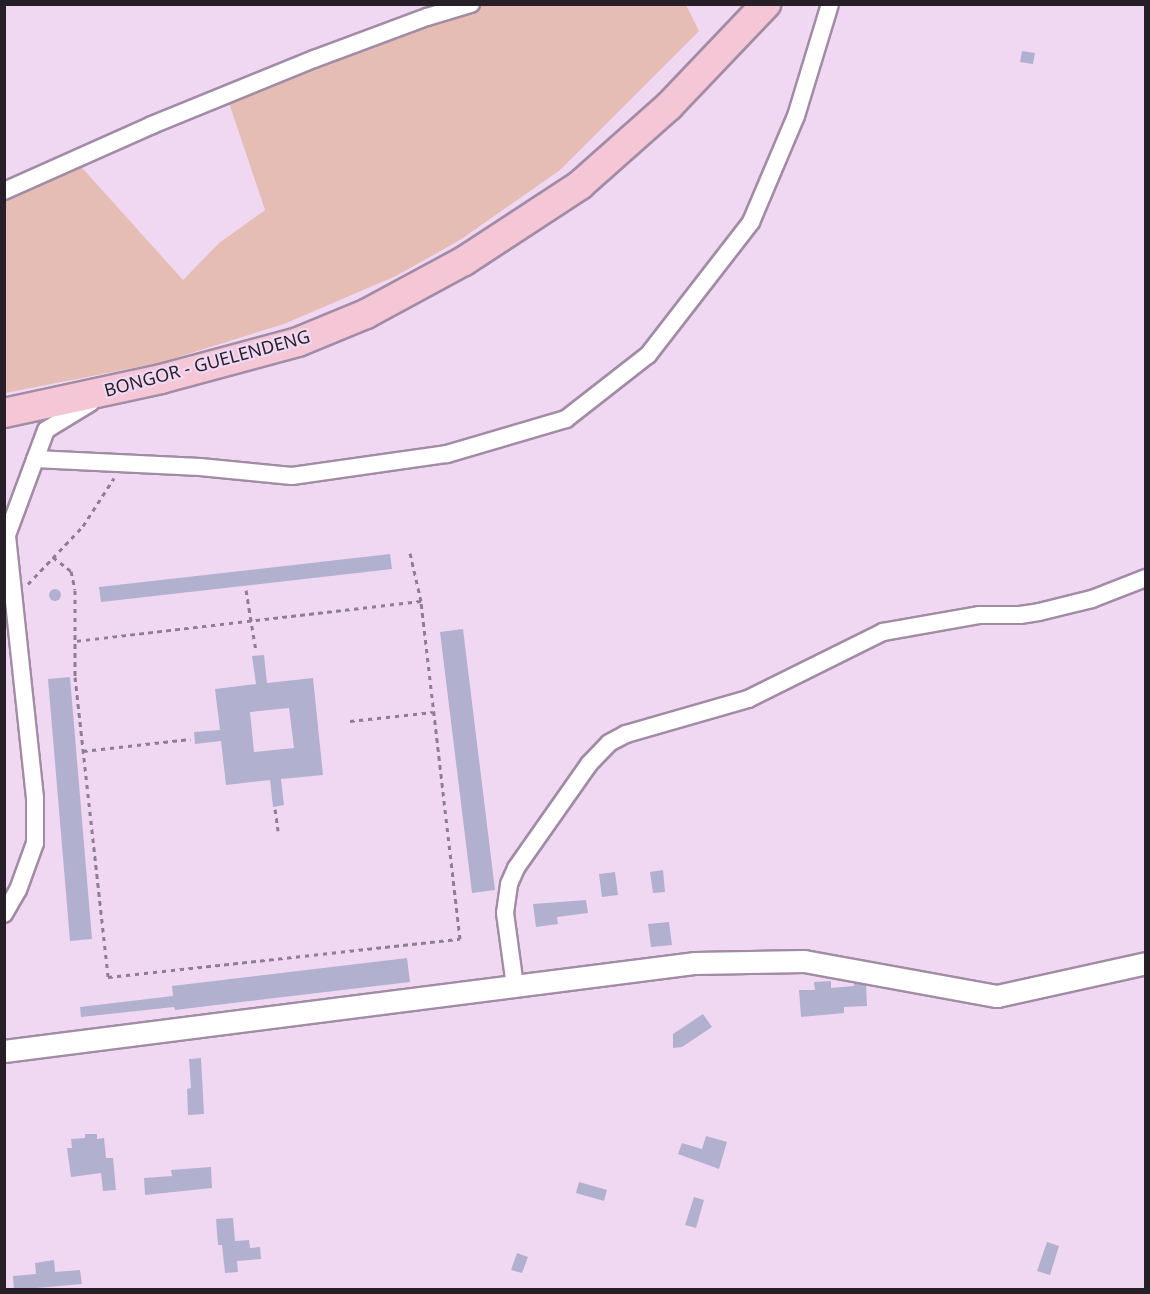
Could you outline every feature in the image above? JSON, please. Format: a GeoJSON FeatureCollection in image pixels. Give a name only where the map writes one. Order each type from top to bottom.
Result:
{"type":"FeatureCollection","features":[{"type":"Feature","properties":{"kind":"highway","name":"BONGOR - GUELENDENG"},"geometry":{"type":"LineString","coordinates":[[4,413],[161,379],[311,337],[366,314],[484,249],[580,185],[669,106],[766,4]]}},
{"type":"Feature","properties":{"kind":"street"},"geometry":{"type":"LineString","coordinates":[[4,191],[152,125],[314,59],[427,17],[471,4]]}},
{"type":"Feature","properties":{"kind":"street"},"geometry":{"type":"LineString","coordinates":[[35,459],[200,467],[292,476],[447,454],[566,419],[648,355],[751,222],[796,116],[830,4]]}},
{"type":"Feature","properties":{"kind":"street"},"geometry":{"type":"LineString","coordinates":[[4,914],[18,890],[35,843],[35,798],[8,535],[46,430],[84,405],[161,379]]}},
{"type":"Feature","properties":{"kind":"street"},"geometry":{"type":"LineString","coordinates":[[515,986],[505,913],[509,884],[516,868],[589,764],[609,743],[626,734],[748,699],[883,632],[979,615],[1020,615],[1039,612],[1092,599],[1146,578]]}},
{"type":"Feature","properties":{"kind":"street"},"geometry":{"type":"LineString","coordinates":[[4,1051],[695,963],[804,960],[997,996],[1146,963]]}},
{"type":"Feature","properties":{"kind":"path"},"geometry":{"type":"LineString","coordinates":[[14,598],[83,526],[100,497],[125,464]]}},
{"type":"Feature","properties":{"kind":"path"},"geometry":{"type":"LineString","coordinates":[[53,557],[71,571],[75,590],[75,677],[108,977],[460,939],[421,601],[410,553]]}},
{"type":"Feature","properties":{"kind":"path"},"geometry":{"type":"LineString","coordinates":[[246,590],[256,651]]}},
{"type":"Feature","properties":{"kind":"path"},"geometry":{"type":"LineString","coordinates":[[75,641],[421,601]]}},
{"type":"Feature","properties":{"kind":"path"},"geometry":{"type":"LineString","coordinates":[[350,721],[434,712]]}},
{"type":"Feature","properties":{"kind":"path"},"geometry":{"type":"LineString","coordinates":[[83,751],[190,739]]}},
{"type":"Feature","properties":{"kind":"path"},"geometry":{"type":"LineString","coordinates":[[275,809],[278,831]]}},
{"type":"Feature","properties":{"kind":"shaded area"},"geometry":{"type":"Polygon","coordinates":[[[484,5],[686,5],[699,31],[560,170],[460,240],[396,276],[284,324],[159,363],[5,393],[5,195],[76,161],[183,280],[219,243],[265,210],[227,97],[433,19],[484,5]]]}},
{"type":"Feature","properties":{"kind":"building"},"geometry":{"type":"Polygon","coordinates":[[[1022,51],[1035,53],[1033,64],[1020,62],[1022,51]]]}},
{"type":"Feature","properties":{"kind":"building"},"geometry":{"type":"Polygon","coordinates":[[[390,554],[392,569],[101,602],[99,587],[390,554]]]}},
{"type":"Feature","properties":{"kind":"building"},"geometry":{"type":"Polygon","coordinates":[[[57,589],[61,595],[57,601],[53,601],[49,593],[57,589]]]}},
{"type":"Feature","properties":{"kind":"building"},"geometry":{"type":"Polygon","coordinates":[[[463,629],[495,890],[472,893],[440,632],[463,629]]]}},
{"type":"Feature","properties":{"kind":"building"},"geometry":{"type":"Polygon","coordinates":[[[264,655],[267,683],[313,678],[323,775],[281,779],[284,805],[273,807],[270,780],[226,785],[221,741],[195,744],[194,732],[220,730],[215,689],[256,684],[252,656],[264,655]],[[289,708],[250,712],[254,752],[294,748],[289,708]]]}},
{"type":"Feature","properties":{"kind":"building"},"geometry":{"type":"Polygon","coordinates":[[[70,677],[92,939],[70,941],[48,679],[70,677]]]}},
{"type":"Feature","properties":{"kind":"building"},"geometry":{"type":"Polygon","coordinates":[[[663,870],[665,892],[653,893],[650,872],[663,870]]]}},
{"type":"Feature","properties":{"kind":"building"},"geometry":{"type":"Polygon","coordinates":[[[615,872],[618,895],[602,897],[599,874],[615,872]]]}},
{"type":"Feature","properties":{"kind":"building"},"geometry":{"type":"Polygon","coordinates":[[[586,900],[588,913],[557,917],[558,924],[536,927],[533,904],[586,900]]]}},
{"type":"Feature","properties":{"kind":"building"},"geometry":{"type":"Polygon","coordinates":[[[669,922],[672,945],[651,947],[648,924],[669,922]]]}},
{"type":"Feature","properties":{"kind":"building"},"geometry":{"type":"Polygon","coordinates":[[[407,958],[410,982],[175,1010],[174,1007],[81,1017],[80,1007],[173,996],[172,986],[407,958]]]}},
{"type":"Feature","properties":{"kind":"building"},"geometry":{"type":"Polygon","coordinates":[[[831,981],[831,988],[854,986],[854,983],[866,985],[867,1006],[844,1007],[844,1013],[801,1017],[799,990],[815,990],[814,982],[831,981]]]}},
{"type":"Feature","properties":{"kind":"building"},"geometry":{"type":"Polygon","coordinates":[[[703,1014],[712,1027],[682,1047],[673,1048],[673,1034],[703,1014]]]}},
{"type":"Feature","properties":{"kind":"building"},"geometry":{"type":"Polygon","coordinates":[[[201,1058],[204,1114],[188,1115],[187,1089],[191,1088],[189,1059],[201,1058]]]}},
{"type":"Feature","properties":{"kind":"building"},"geometry":{"type":"Polygon","coordinates":[[[85,1134],[97,1134],[97,1139],[104,1138],[106,1158],[113,1158],[116,1190],[103,1191],[101,1173],[71,1177],[67,1148],[72,1148],[71,1139],[85,1138],[85,1134]]]}},
{"type":"Feature","properties":{"kind":"building"},"geometry":{"type":"Polygon","coordinates":[[[706,1136],[727,1142],[719,1169],[678,1154],[682,1143],[702,1149],[706,1136]]]}},
{"type":"Feature","properties":{"kind":"building"},"geometry":{"type":"Polygon","coordinates":[[[211,1167],[212,1188],[145,1195],[144,1178],[172,1176],[171,1170],[211,1167]]]}},
{"type":"Feature","properties":{"kind":"building"},"geometry":{"type":"Polygon","coordinates":[[[579,1182],[607,1190],[604,1201],[576,1193],[579,1182]]]}},
{"type":"Feature","properties":{"kind":"building"},"geometry":{"type":"Polygon","coordinates":[[[694,1197],[704,1200],[696,1228],[685,1225],[694,1197]]]}},
{"type":"Feature","properties":{"kind":"building"},"geometry":{"type":"Polygon","coordinates":[[[233,1218],[235,1241],[249,1240],[250,1248],[260,1247],[261,1259],[237,1261],[238,1272],[225,1273],[222,1245],[218,1245],[216,1219],[233,1218]]]}},
{"type":"Feature","properties":{"kind":"building"},"geometry":{"type":"Polygon","coordinates":[[[1047,1242],[1059,1246],[1050,1275],[1037,1271],[1047,1242]]]}},
{"type":"Feature","properties":{"kind":"building"},"geometry":{"type":"Polygon","coordinates":[[[517,1253],[528,1257],[522,1273],[511,1270],[517,1253]]]}},
{"type":"Feature","properties":{"kind":"building"},"geometry":{"type":"Polygon","coordinates":[[[54,1260],[55,1272],[80,1270],[82,1284],[14,1290],[13,1276],[36,1274],[35,1263],[54,1260]]]}}]}
